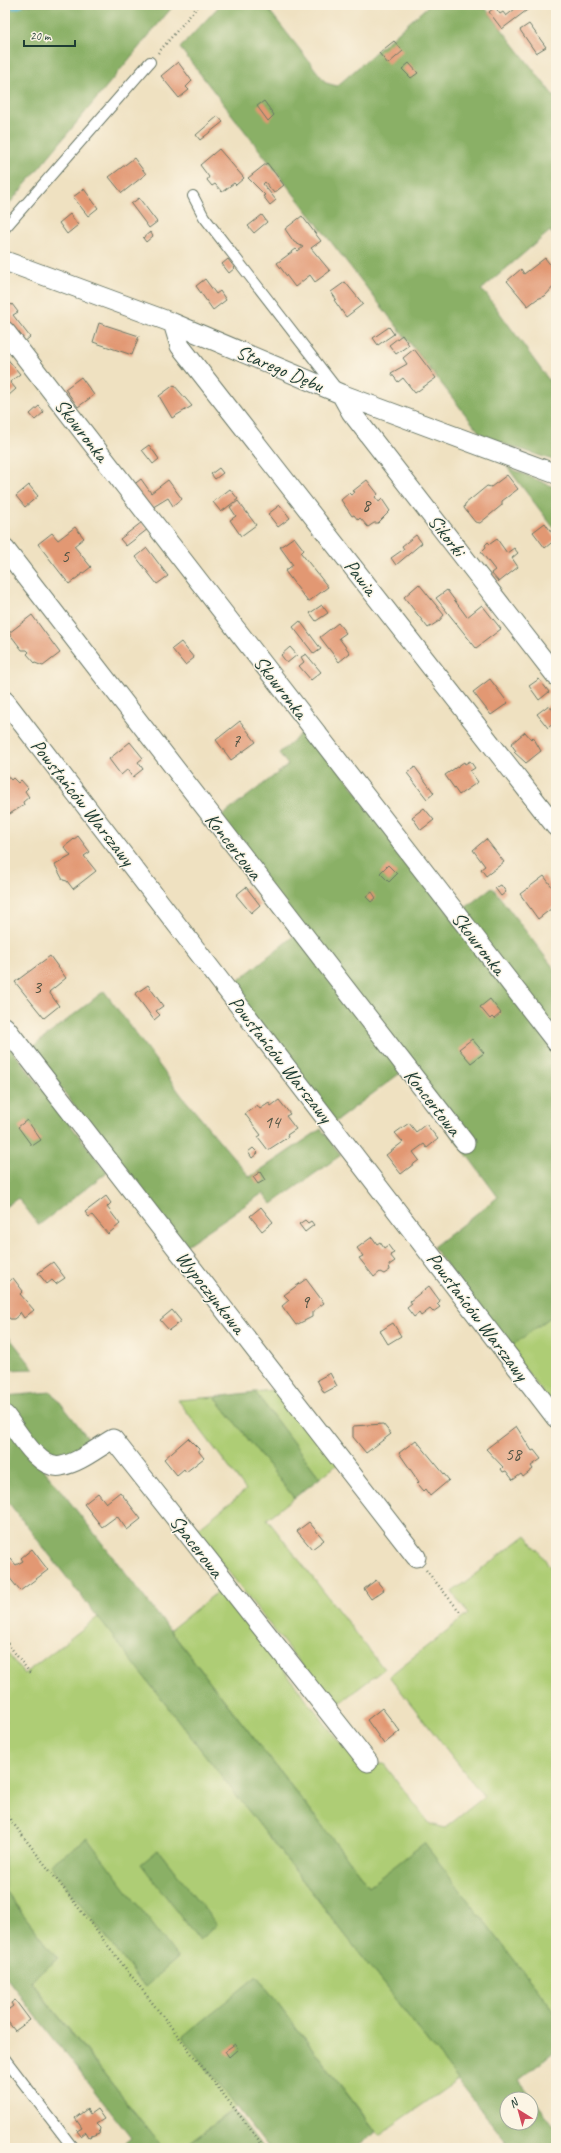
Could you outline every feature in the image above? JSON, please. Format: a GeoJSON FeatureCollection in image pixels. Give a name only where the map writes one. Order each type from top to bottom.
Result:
{"type":"FeatureCollection","features":[{"type":"Feature","properties":{"kind":"street","name":"Starego Dębu"},"geometry":{"type":"LineString","coordinates":[[5,261],[173,323],[341,394],[556,474]]}},
{"type":"Feature","properties":{"kind":"street","name":"Pawia"},"geometry":{"type":"LineString","coordinates":[[173,323],[180,346],[556,827]]}},
{"type":"Feature","properties":{"kind":"street","name":"Skowronka"},"geometry":{"type":"LineString","coordinates":[[5,331],[556,1042]]}},
{"type":"Feature","properties":{"kind":"street","name":"Sikorki"},"geometry":{"type":"LineString","coordinates":[[341,394],[351,412],[556,676]]}},
{"type":"Feature","properties":{"kind":"street","name":"Koncertowa"},"geometry":{"type":"LineString","coordinates":[[5,549],[465,1143]]}},
{"type":"Feature","properties":{"kind":"street","name":"Powstańców Warszawy"},"geometry":{"type":"LineString","coordinates":[[5,701],[556,1418]]}},
{"type":"Feature","properties":{"kind":"street","name":"Wypoczynkowa"},"geometry":{"type":"LineString","coordinates":[[5,1027],[416,1557]]}},
{"type":"Feature","properties":{"kind":"street","name":"Spacerowa"},"geometry":{"type":"LineString","coordinates":[[5,1415],[38,1458],[51,1466],[62,1466],[112,1439],[368,1762]]}},
{"type":"Feature","properties":{"kind":"lane"},"geometry":{"type":"LineString","coordinates":[[5,228],[150,62]]}},
{"type":"Feature","properties":{"kind":"lane"},"geometry":{"type":"LineString","coordinates":[[193,196],[204,217],[341,394]]}},
{"type":"Feature","properties":{"kind":"lane"},"geometry":{"type":"LineString","coordinates":[[5,2059],[73,2148]]}},
{"type":"Feature","properties":{"kind":"path"},"geometry":{"type":"LineString","coordinates":[[150,62],[199,5]]}},
{"type":"Feature","properties":{"kind":"path"},"geometry":{"type":"LineString","coordinates":[[416,1557],[461,1614]]}},
{"type":"Feature","properties":{"kind":"path"},"geometry":{"type":"LineString","coordinates":[[5,1640],[30,1673]]}},
{"type":"Feature","properties":{"kind":"path"},"geometry":{"type":"LineString","coordinates":[[5,1813],[265,2148]]}},
{"type":"Feature","properties":{"kind":"green space"},"geometry":{"type":"Polygon","coordinates":[[[5,5],[174,5],[5,209],[5,5]]]}},
{"type":"Feature","properties":{"kind":"green space"},"geometry":{"type":"Polygon","coordinates":[[[220,5],[265,5],[326,83],[337,86],[429,5],[483,5],[556,99],[556,239],[550,231],[481,290],[486,294],[556,390],[556,461],[483,437],[180,48],[220,5]]]}},
{"type":"Feature","properties":{"kind":"green space"},"geometry":{"type":"Polygon","coordinates":[[[507,467],[556,488],[556,531],[507,467]]]}},
{"type":"Feature","properties":{"kind":"green space"},"geometry":{"type":"Polygon","coordinates":[[[308,728],[556,1053],[556,1313],[509,1348],[433,1247],[498,1197],[218,819],[288,765],[279,753],[308,728]]]}},
{"type":"Feature","properties":{"kind":"green space"},"geometry":{"type":"Polygon","coordinates":[[[492,887],[556,971],[556,1030],[460,912],[492,887]]]}},
{"type":"Feature","properties":{"kind":"green space"},"geometry":{"type":"Polygon","coordinates":[[[296,934],[403,1071],[335,1122],[230,987],[296,934]]]}},
{"type":"Feature","properties":{"kind":"green space"},"geometry":{"type":"Polygon","coordinates":[[[104,991],[182,1096],[250,1177],[321,1129],[341,1155],[272,1204],[263,1193],[185,1246],[30,1049],[104,991]]]}},
{"type":"Feature","properties":{"kind":"green space"},"geometry":{"type":"Polygon","coordinates":[[[5,1041],[107,1172],[39,1225],[18,1198],[5,1207],[5,1041]]]}},
{"type":"Feature","properties":{"kind":"green space"},"geometry":{"type":"Polygon","coordinates":[[[556,1313],[556,1410],[509,1348],[556,1313]]]}},
{"type":"Feature","properties":{"kind":"green space"},"geometry":{"type":"Polygon","coordinates":[[[5,1332],[34,1369],[5,1370],[5,1332]]]}},
{"type":"Feature","properties":{"kind":"green space"},"geometry":{"type":"Polygon","coordinates":[[[281,1389],[338,1464],[320,1478],[255,1392],[281,1389]]]}},
{"type":"Feature","properties":{"kind":"green space"},"geometry":{"type":"Polygon","coordinates":[[[52,1392],[92,1443],[62,1461],[44,1458],[5,1407],[5,1396],[52,1392]]]}},
{"type":"Feature","properties":{"kind":"green space"},"geometry":{"type":"Polygon","coordinates":[[[255,1392],[320,1478],[294,1498],[215,1397],[255,1392]]]}},
{"type":"Feature","properties":{"kind":"green space"},"geometry":{"type":"Polygon","coordinates":[[[215,1397],[294,1498],[267,1519],[384,1669],[334,1707],[196,1530],[246,1490],[178,1400],[215,1397]]]}},
{"type":"Feature","properties":{"kind":"green space"},"geometry":{"type":"Polygon","coordinates":[[[5,1422],[59,1488],[369,1886],[424,1843],[556,2014],[556,2051],[519,2080],[527,2091],[499,2091],[499,2131],[539,2131],[539,2106],[556,2128],[556,2148],[511,2148],[5,1498],[5,1422]]]}},
{"type":"Feature","properties":{"kind":"green space"},"geometry":{"type":"Polygon","coordinates":[[[526,1535],[556,1574],[556,2014],[424,1844],[369,1886],[170,1630],[221,1589],[344,1748],[349,1747],[368,1772],[379,1764],[384,1764],[430,1824],[445,1828],[484,1797],[389,1676],[468,1614],[452,1592],[526,1535]]]}},
{"type":"Feature","properties":{"kind":"green space"},"geometry":{"type":"Polygon","coordinates":[[[98,1617],[458,2080],[379,2135],[257,1976],[183,2037],[237,2107],[182,2148],[163,2148],[30,1980],[58,1959],[5,1891],[5,1650],[24,1674],[98,1617]],[[158,1850],[198,1940],[199,1940],[216,1925],[158,1850]],[[51,1865],[144,1986],[178,1958],[178,1957],[51,1865]]]}},
{"type":"Feature","properties":{"kind":"green space"},"geometry":{"type":"Polygon","coordinates":[[[87,1838],[178,1958],[145,1987],[50,1865],[87,1838]]]}},
{"type":"Feature","properties":{"kind":"green space"},"geometry":{"type":"Polygon","coordinates":[[[158,1850],[217,1925],[199,1940],[141,1864],[158,1850]]]}},
{"type":"Feature","properties":{"kind":"green space"},"geometry":{"type":"Polygon","coordinates":[[[5,1891],[58,1959],[30,1981],[163,2148],[118,2148],[131,2138],[5,1976],[5,1891]]]}},
{"type":"Feature","properties":{"kind":"green space"},"geometry":{"type":"Polygon","coordinates":[[[257,1976],[376,2132],[356,2148],[269,2148],[182,2037],[257,1976]]]}},
{"type":"Feature","properties":{"kind":"green space"},"geometry":{"type":"Polygon","coordinates":[[[234,2110],[263,2148],[182,2148],[234,2110]]]}},
{"type":"Feature","properties":{"kind":"building"},"geometry":{"type":"Polygon","coordinates":[[[520,5],[530,5],[531,7],[502,29],[489,12],[495,7],[500,14],[503,12],[506,16],[520,5]]]}},
{"type":"Feature","properties":{"kind":"building"},"geometry":{"type":"Polygon","coordinates":[[[529,24],[546,47],[536,53],[520,30],[529,24]]]}},
{"type":"Feature","properties":{"kind":"building"},"geometry":{"type":"Polygon","coordinates":[[[394,41],[403,51],[388,64],[379,53],[394,41]]]}},
{"type":"Feature","properties":{"kind":"building"},"geometry":{"type":"Polygon","coordinates":[[[178,62],[192,81],[186,87],[189,90],[179,98],[161,76],[178,62]]]}},
{"type":"Feature","properties":{"kind":"building"},"geometry":{"type":"Polygon","coordinates":[[[409,63],[418,73],[411,78],[402,69],[409,63]]]}},
{"type":"Feature","properties":{"kind":"building"},"geometry":{"type":"Polygon","coordinates":[[[264,101],[274,115],[268,121],[257,106],[264,101]]]}},
{"type":"Feature","properties":{"kind":"building"},"geometry":{"type":"Polygon","coordinates":[[[218,116],[223,122],[200,140],[196,135],[218,116]]]}},
{"type":"Feature","properties":{"kind":"building"},"geometry":{"type":"Polygon","coordinates":[[[219,149],[244,178],[236,185],[234,183],[222,192],[215,184],[212,186],[207,180],[209,177],[200,165],[219,149]]]}},
{"type":"Feature","properties":{"kind":"building"},"geometry":{"type":"Polygon","coordinates":[[[134,158],[146,174],[122,193],[109,177],[134,158]]]}},
{"type":"Feature","properties":{"kind":"building"},"geometry":{"type":"Polygon","coordinates":[[[267,163],[284,185],[274,193],[265,182],[263,184],[276,200],[270,205],[263,196],[265,195],[248,178],[267,163]]]}},
{"type":"Feature","properties":{"kind":"building"},"geometry":{"type":"Polygon","coordinates":[[[84,189],[98,208],[88,216],[73,197],[84,189]]]}},
{"type":"Feature","properties":{"kind":"building"},"geometry":{"type":"Polygon","coordinates":[[[139,198],[157,222],[149,228],[131,204],[139,198]]]}},
{"type":"Feature","properties":{"kind":"building"},"geometry":{"type":"Polygon","coordinates":[[[70,214],[78,225],[67,234],[59,223],[70,214]]]}},
{"type":"Feature","properties":{"kind":"building"},"geometry":{"type":"Polygon","coordinates":[[[262,215],[267,222],[254,233],[248,226],[262,215]]]}},
{"type":"Feature","properties":{"kind":"building"},"geometry":{"type":"Polygon","coordinates":[[[302,216],[321,241],[311,248],[330,271],[315,282],[310,275],[295,287],[277,263],[296,249],[298,251],[303,247],[294,242],[285,229],[302,216]]]}},
{"type":"Feature","properties":{"kind":"building"},"geometry":{"type":"Polygon","coordinates":[[[150,232],[153,236],[146,242],[143,238],[150,232]]]}},
{"type":"Feature","properties":{"kind":"building"},"geometry":{"type":"Polygon","coordinates":[[[545,258],[556,272],[556,284],[545,296],[537,299],[528,306],[507,281],[521,269],[524,274],[545,258]]]}},
{"type":"Feature","properties":{"kind":"building"},"geometry":{"type":"Polygon","coordinates":[[[228,259],[235,268],[229,273],[222,264],[228,259]]]}},
{"type":"Feature","properties":{"kind":"building"},"geometry":{"type":"Polygon","coordinates":[[[205,279],[216,294],[220,291],[226,300],[213,310],[196,286],[205,279]]]}},
{"type":"Feature","properties":{"kind":"building"},"geometry":{"type":"Polygon","coordinates":[[[345,282],[363,304],[346,317],[334,300],[336,299],[331,292],[345,282]]]}},
{"type":"Feature","properties":{"kind":"building"},"geometry":{"type":"Polygon","coordinates":[[[12,304],[18,312],[13,315],[30,337],[22,344],[5,323],[5,305],[7,308],[12,304]]]}},
{"type":"Feature","properties":{"kind":"building"},"geometry":{"type":"Polygon","coordinates":[[[99,323],[139,336],[132,355],[93,342],[99,323]]]}},
{"type":"Feature","properties":{"kind":"building"},"geometry":{"type":"Polygon","coordinates":[[[389,327],[394,334],[378,345],[373,338],[389,327]]]}},
{"type":"Feature","properties":{"kind":"building"},"geometry":{"type":"Polygon","coordinates":[[[402,335],[409,345],[396,354],[389,345],[402,335]]]}},
{"type":"Feature","properties":{"kind":"building"},"geometry":{"type":"Polygon","coordinates":[[[414,349],[436,378],[415,393],[403,378],[398,382],[391,373],[407,364],[403,358],[414,349]]]}},
{"type":"Feature","properties":{"kind":"building"},"geometry":{"type":"Polygon","coordinates":[[[5,356],[20,374],[10,382],[16,389],[8,396],[5,393],[5,356]]]}},
{"type":"Feature","properties":{"kind":"building"},"geometry":{"type":"Polygon","coordinates":[[[81,377],[94,395],[78,407],[65,389],[81,377]]]}},
{"type":"Feature","properties":{"kind":"building"},"geometry":{"type":"Polygon","coordinates":[[[174,385],[192,406],[172,418],[159,396],[174,385]]]}},
{"type":"Feature","properties":{"kind":"building"},"geometry":{"type":"Polygon","coordinates":[[[39,406],[44,412],[35,420],[30,414],[39,406]]]}},
{"type":"Feature","properties":{"kind":"building"},"geometry":{"type":"Polygon","coordinates":[[[149,445],[159,459],[153,464],[142,450],[149,445]]]}},
{"type":"Feature","properties":{"kind":"building"},"geometry":{"type":"Polygon","coordinates":[[[219,468],[223,473],[215,479],[211,474],[219,468]]]}},
{"type":"Feature","properties":{"kind":"building"},"geometry":{"type":"Polygon","coordinates":[[[507,475],[518,489],[502,501],[502,505],[480,523],[475,522],[464,508],[465,504],[487,486],[491,487],[507,475]]]}},
{"type":"Feature","properties":{"kind":"building"},"geometry":{"type":"Polygon","coordinates":[[[141,479],[151,493],[168,480],[182,499],[173,506],[168,498],[150,509],[132,486],[141,479]]]}},
{"type":"Feature","properties":{"kind":"building"},"geometry":{"type":"Polygon","coordinates":[[[367,480],[378,494],[375,497],[379,502],[382,499],[390,511],[378,523],[374,523],[368,527],[360,518],[358,520],[354,515],[352,516],[341,500],[349,493],[351,495],[355,492],[353,491],[367,480]]]}},
{"type":"Feature","properties":{"kind":"building"},"geometry":{"type":"Polygon","coordinates":[[[29,485],[38,496],[25,507],[16,496],[29,485]]]}},
{"type":"Feature","properties":{"kind":"building"},"geometry":{"type":"Polygon","coordinates":[[[230,489],[238,499],[221,512],[213,502],[230,489]]]}},
{"type":"Feature","properties":{"kind":"building"},"geometry":{"type":"Polygon","coordinates":[[[238,501],[256,525],[241,536],[230,520],[236,516],[230,507],[238,501]]]}},
{"type":"Feature","properties":{"kind":"building"},"geometry":{"type":"Polygon","coordinates":[[[280,505],[290,518],[278,527],[268,514],[280,505]]]}},
{"type":"Feature","properties":{"kind":"building"},"geometry":{"type":"Polygon","coordinates":[[[142,522],[148,529],[126,546],[120,539],[142,522]]]}},
{"type":"Feature","properties":{"kind":"building"},"geometry":{"type":"Polygon","coordinates":[[[545,523],[556,539],[545,548],[533,532],[545,523]]]}},
{"type":"Feature","properties":{"kind":"building"},"geometry":{"type":"Polygon","coordinates":[[[75,527],[84,538],[74,546],[91,567],[69,584],[38,544],[52,533],[58,540],[75,527]]]}},
{"type":"Feature","properties":{"kind":"building"},"geometry":{"type":"Polygon","coordinates":[[[416,535],[422,543],[396,565],[391,558],[404,549],[402,546],[416,535]]]}},
{"type":"Feature","properties":{"kind":"building"},"geometry":{"type":"Polygon","coordinates":[[[294,537],[304,550],[301,553],[328,587],[308,602],[285,571],[293,565],[280,547],[294,537]]]}},
{"type":"Feature","properties":{"kind":"building"},"geometry":{"type":"Polygon","coordinates":[[[497,539],[507,553],[514,548],[518,553],[512,558],[518,567],[499,582],[491,573],[495,570],[481,552],[486,547],[485,545],[488,542],[490,544],[497,539]]]}},
{"type":"Feature","properties":{"kind":"building"},"geometry":{"type":"Polygon","coordinates":[[[147,548],[168,576],[157,584],[136,557],[147,548]]]}},
{"type":"Feature","properties":{"kind":"building"},"geometry":{"type":"Polygon","coordinates":[[[419,584],[444,615],[439,621],[428,628],[404,597],[419,584]]]}},
{"type":"Feature","properties":{"kind":"building"},"geometry":{"type":"Polygon","coordinates":[[[447,590],[467,617],[482,605],[501,629],[476,648],[436,598],[447,590]]]}},
{"type":"Feature","properties":{"kind":"building"},"geometry":{"type":"Polygon","coordinates":[[[322,605],[328,613],[316,621],[310,613],[322,605]]]}},
{"type":"Feature","properties":{"kind":"building"},"geometry":{"type":"Polygon","coordinates":[[[32,615],[60,653],[43,666],[35,663],[27,654],[29,652],[27,650],[22,650],[9,633],[32,615]]]}},
{"type":"Feature","properties":{"kind":"building"},"geometry":{"type":"Polygon","coordinates":[[[300,621],[321,649],[314,654],[293,627],[300,621]]]}},
{"type":"Feature","properties":{"kind":"building"},"geometry":{"type":"Polygon","coordinates":[[[338,623],[346,633],[339,638],[350,653],[339,662],[320,637],[338,623]]]}},
{"type":"Feature","properties":{"kind":"building"},"geometry":{"type":"Polygon","coordinates":[[[181,642],[194,658],[185,665],[172,649],[181,642]]]}},
{"type":"Feature","properties":{"kind":"building"},"geometry":{"type":"Polygon","coordinates":[[[290,647],[297,655],[287,663],[281,655],[290,647]]]}},
{"type":"Feature","properties":{"kind":"building"},"geometry":{"type":"Polygon","coordinates":[[[306,654],[321,672],[311,680],[299,666],[304,662],[301,657],[306,654]]]}},
{"type":"Feature","properties":{"kind":"building"},"geometry":{"type":"Polygon","coordinates":[[[490,679],[508,703],[491,715],[473,692],[490,679]]]}},
{"type":"Feature","properties":{"kind":"building"},"geometry":{"type":"Polygon","coordinates":[[[539,679],[549,692],[539,700],[529,686],[539,679]]]}},
{"type":"Feature","properties":{"kind":"building"},"geometry":{"type":"Polygon","coordinates":[[[549,705],[556,714],[556,721],[548,728],[537,714],[549,705]]]}},
{"type":"Feature","properties":{"kind":"building"},"geometry":{"type":"Polygon","coordinates":[[[240,721],[256,742],[231,760],[216,740],[240,721]]]}},
{"type":"Feature","properties":{"kind":"building"},"geometry":{"type":"Polygon","coordinates":[[[525,732],[531,739],[533,737],[541,751],[526,763],[514,752],[516,751],[511,744],[525,732]]]}},
{"type":"Feature","properties":{"kind":"building"},"geometry":{"type":"Polygon","coordinates":[[[130,742],[143,758],[138,762],[143,769],[133,777],[128,769],[121,775],[109,759],[130,742]]]}},
{"type":"Feature","properties":{"kind":"building"},"geometry":{"type":"Polygon","coordinates":[[[470,761],[475,768],[470,771],[478,782],[459,795],[445,775],[464,762],[465,764],[470,761]]]}},
{"type":"Feature","properties":{"kind":"building"},"geometry":{"type":"Polygon","coordinates":[[[415,767],[434,793],[427,799],[407,773],[415,767]]]}},
{"type":"Feature","properties":{"kind":"building"},"geometry":{"type":"Polygon","coordinates":[[[5,773],[11,780],[13,778],[18,783],[21,780],[28,788],[25,791],[29,797],[23,802],[24,805],[8,815],[5,811],[5,773]]]}},
{"type":"Feature","properties":{"kind":"building"},"geometry":{"type":"Polygon","coordinates":[[[424,808],[434,820],[421,830],[412,817],[424,808]]]}},
{"type":"Feature","properties":{"kind":"building"},"geometry":{"type":"Polygon","coordinates":[[[78,836],[90,852],[84,856],[96,871],[73,889],[67,881],[63,880],[55,865],[71,856],[64,847],[78,836]]]}},
{"type":"Feature","properties":{"kind":"building"},"geometry":{"type":"Polygon","coordinates":[[[486,839],[504,862],[486,876],[481,869],[485,866],[473,850],[486,839]]]}},
{"type":"Feature","properties":{"kind":"building"},"geometry":{"type":"Polygon","coordinates":[[[388,865],[397,874],[389,882],[380,873],[388,865]]]}},
{"type":"Feature","properties":{"kind":"building"},"geometry":{"type":"Polygon","coordinates":[[[544,876],[556,892],[556,905],[538,919],[520,894],[544,876]]]}},
{"type":"Feature","properties":{"kind":"building"},"geometry":{"type":"Polygon","coordinates":[[[501,885],[506,892],[501,896],[495,888],[501,885]]]}},
{"type":"Feature","properties":{"kind":"building"},"geometry":{"type":"Polygon","coordinates":[[[246,887],[260,905],[251,913],[236,895],[246,887]]]}},
{"type":"Feature","properties":{"kind":"building"},"geometry":{"type":"Polygon","coordinates":[[[372,892],[376,898],[371,902],[366,897],[372,892]]]}},
{"type":"Feature","properties":{"kind":"building"},"geometry":{"type":"Polygon","coordinates":[[[50,956],[66,978],[49,992],[59,1006],[44,1018],[15,982],[50,956]]]}},
{"type":"Feature","properties":{"kind":"building"},"geometry":{"type":"Polygon","coordinates":[[[148,985],[163,1006],[156,1011],[160,1015],[154,1020],[135,994],[148,985]]]}},
{"type":"Feature","properties":{"kind":"building"},"geometry":{"type":"Polygon","coordinates":[[[490,999],[501,1013],[494,1019],[492,1017],[490,1019],[480,1007],[490,999]]]}},
{"type":"Feature","properties":{"kind":"building"},"geometry":{"type":"Polygon","coordinates":[[[472,1039],[484,1053],[471,1063],[459,1049],[472,1039]]]}},
{"type":"Feature","properties":{"kind":"building"},"geometry":{"type":"Polygon","coordinates":[[[279,1100],[290,1114],[286,1116],[296,1129],[287,1135],[288,1137],[268,1150],[258,1137],[261,1135],[245,1114],[257,1105],[260,1109],[269,1103],[271,1106],[279,1100]]]}},
{"type":"Feature","properties":{"kind":"building"},"geometry":{"type":"Polygon","coordinates":[[[27,1120],[41,1140],[32,1146],[18,1127],[27,1120]]]}},
{"type":"Feature","properties":{"kind":"building"},"geometry":{"type":"Polygon","coordinates":[[[409,1123],[416,1132],[426,1124],[438,1139],[427,1148],[424,1144],[413,1152],[419,1160],[401,1174],[386,1155],[403,1142],[395,1133],[409,1123]]]}},
{"type":"Feature","properties":{"kind":"building"},"geometry":{"type":"Polygon","coordinates":[[[253,1148],[258,1153],[252,1158],[248,1152],[253,1148]]]}},
{"type":"Feature","properties":{"kind":"building"},"geometry":{"type":"Polygon","coordinates":[[[260,1172],[265,1180],[258,1184],[253,1177],[260,1172]]]}},
{"type":"Feature","properties":{"kind":"building"},"geometry":{"type":"Polygon","coordinates":[[[106,1196],[111,1203],[107,1207],[120,1224],[108,1234],[92,1215],[89,1217],[85,1212],[106,1196]]]}},
{"type":"Feature","properties":{"kind":"building"},"geometry":{"type":"Polygon","coordinates":[[[261,1207],[273,1222],[262,1231],[250,1216],[261,1207]]]}},
{"type":"Feature","properties":{"kind":"building"},"geometry":{"type":"Polygon","coordinates":[[[305,1220],[308,1223],[311,1221],[314,1225],[305,1232],[299,1224],[305,1220]]]}},
{"type":"Feature","properties":{"kind":"building"},"geometry":{"type":"Polygon","coordinates":[[[372,1237],[377,1244],[380,1242],[384,1248],[388,1245],[394,1253],[390,1255],[395,1261],[389,1265],[390,1270],[384,1274],[380,1272],[374,1277],[359,1258],[363,1256],[357,1248],[372,1237]]]}},
{"type":"Feature","properties":{"kind":"building"},"geometry":{"type":"Polygon","coordinates":[[[53,1262],[65,1278],[56,1284],[52,1280],[47,1284],[38,1273],[53,1262]]]}},
{"type":"Feature","properties":{"kind":"building"},"geometry":{"type":"Polygon","coordinates":[[[13,1278],[23,1291],[20,1294],[34,1310],[24,1318],[20,1312],[14,1319],[10,1319],[5,1313],[5,1285],[13,1278]]]}},
{"type":"Feature","properties":{"kind":"building"},"geometry":{"type":"Polygon","coordinates":[[[306,1279],[324,1303],[312,1312],[312,1317],[296,1325],[282,1306],[289,1300],[284,1295],[306,1279]]]}},
{"type":"Feature","properties":{"kind":"building"},"geometry":{"type":"Polygon","coordinates":[[[429,1286],[440,1301],[437,1304],[440,1307],[433,1312],[430,1309],[421,1316],[419,1313],[414,1317],[407,1308],[412,1304],[410,1301],[429,1286]]]}},
{"type":"Feature","properties":{"kind":"building"},"geometry":{"type":"Polygon","coordinates":[[[172,1310],[181,1321],[169,1330],[160,1320],[172,1310]]]}},
{"type":"Feature","properties":{"kind":"building"},"geometry":{"type":"Polygon","coordinates":[[[393,1323],[401,1336],[388,1344],[380,1331],[393,1323]]]}},
{"type":"Feature","properties":{"kind":"building"},"geometry":{"type":"Polygon","coordinates":[[[330,1373],[337,1386],[324,1393],[317,1380],[330,1373]]]}},
{"type":"Feature","properties":{"kind":"building"},"geometry":{"type":"Polygon","coordinates":[[[383,1424],[391,1434],[366,1453],[353,1437],[353,1426],[383,1424]]]}},
{"type":"Feature","properties":{"kind":"building"},"geometry":{"type":"Polygon","coordinates":[[[516,1426],[532,1451],[534,1450],[541,1459],[531,1466],[533,1469],[523,1477],[521,1474],[513,1480],[506,1471],[503,1472],[501,1469],[503,1467],[486,1449],[516,1426]]]}},
{"type":"Feature","properties":{"kind":"building"},"geometry":{"type":"Polygon","coordinates":[[[188,1438],[199,1449],[199,1452],[204,1458],[186,1472],[184,1469],[177,1475],[164,1459],[188,1438]]]}},
{"type":"Feature","properties":{"kind":"building"},"geometry":{"type":"Polygon","coordinates":[[[416,1440],[449,1480],[430,1496],[425,1489],[423,1491],[417,1484],[419,1482],[399,1453],[416,1440]]]}},
{"type":"Feature","properties":{"kind":"building"},"geometry":{"type":"Polygon","coordinates":[[[120,1492],[141,1519],[127,1530],[117,1516],[102,1527],[84,1504],[98,1493],[106,1503],[120,1492]]]}},
{"type":"Feature","properties":{"kind":"building"},"geometry":{"type":"Polygon","coordinates":[[[309,1522],[324,1540],[312,1549],[297,1531],[309,1522]]]}},
{"type":"Feature","properties":{"kind":"building"},"geometry":{"type":"Polygon","coordinates":[[[32,1549],[48,1570],[20,1591],[5,1572],[5,1564],[11,1559],[16,1565],[23,1561],[21,1558],[32,1549]]]}},
{"type":"Feature","properties":{"kind":"building"},"geometry":{"type":"Polygon","coordinates":[[[376,1580],[384,1590],[371,1599],[364,1589],[376,1580]]]}},
{"type":"Feature","properties":{"kind":"building"},"geometry":{"type":"Polygon","coordinates":[[[382,1708],[400,1731],[384,1744],[367,1720],[382,1708]]]}},
{"type":"Feature","properties":{"kind":"building"},"geometry":{"type":"Polygon","coordinates":[[[15,2000],[30,2020],[15,2031],[5,2018],[5,2012],[13,2006],[11,2003],[15,2000]]]}},
{"type":"Feature","properties":{"kind":"building"},"geometry":{"type":"Polygon","coordinates":[[[235,2044],[238,2049],[229,2057],[225,2051],[235,2044]]]}},
{"type":"Feature","properties":{"kind":"building"},"geometry":{"type":"Polygon","coordinates":[[[87,2109],[90,2114],[97,2109],[104,2119],[96,2124],[100,2128],[99,2133],[89,2137],[86,2132],[81,2136],[77,2131],[82,2128],[75,2118],[87,2109]]]}},
{"type":"Feature","properties":{"kind":"waterway"},"geometry":{"type":"LineString","coordinates":[[14,7],[21,5]]}}]}
